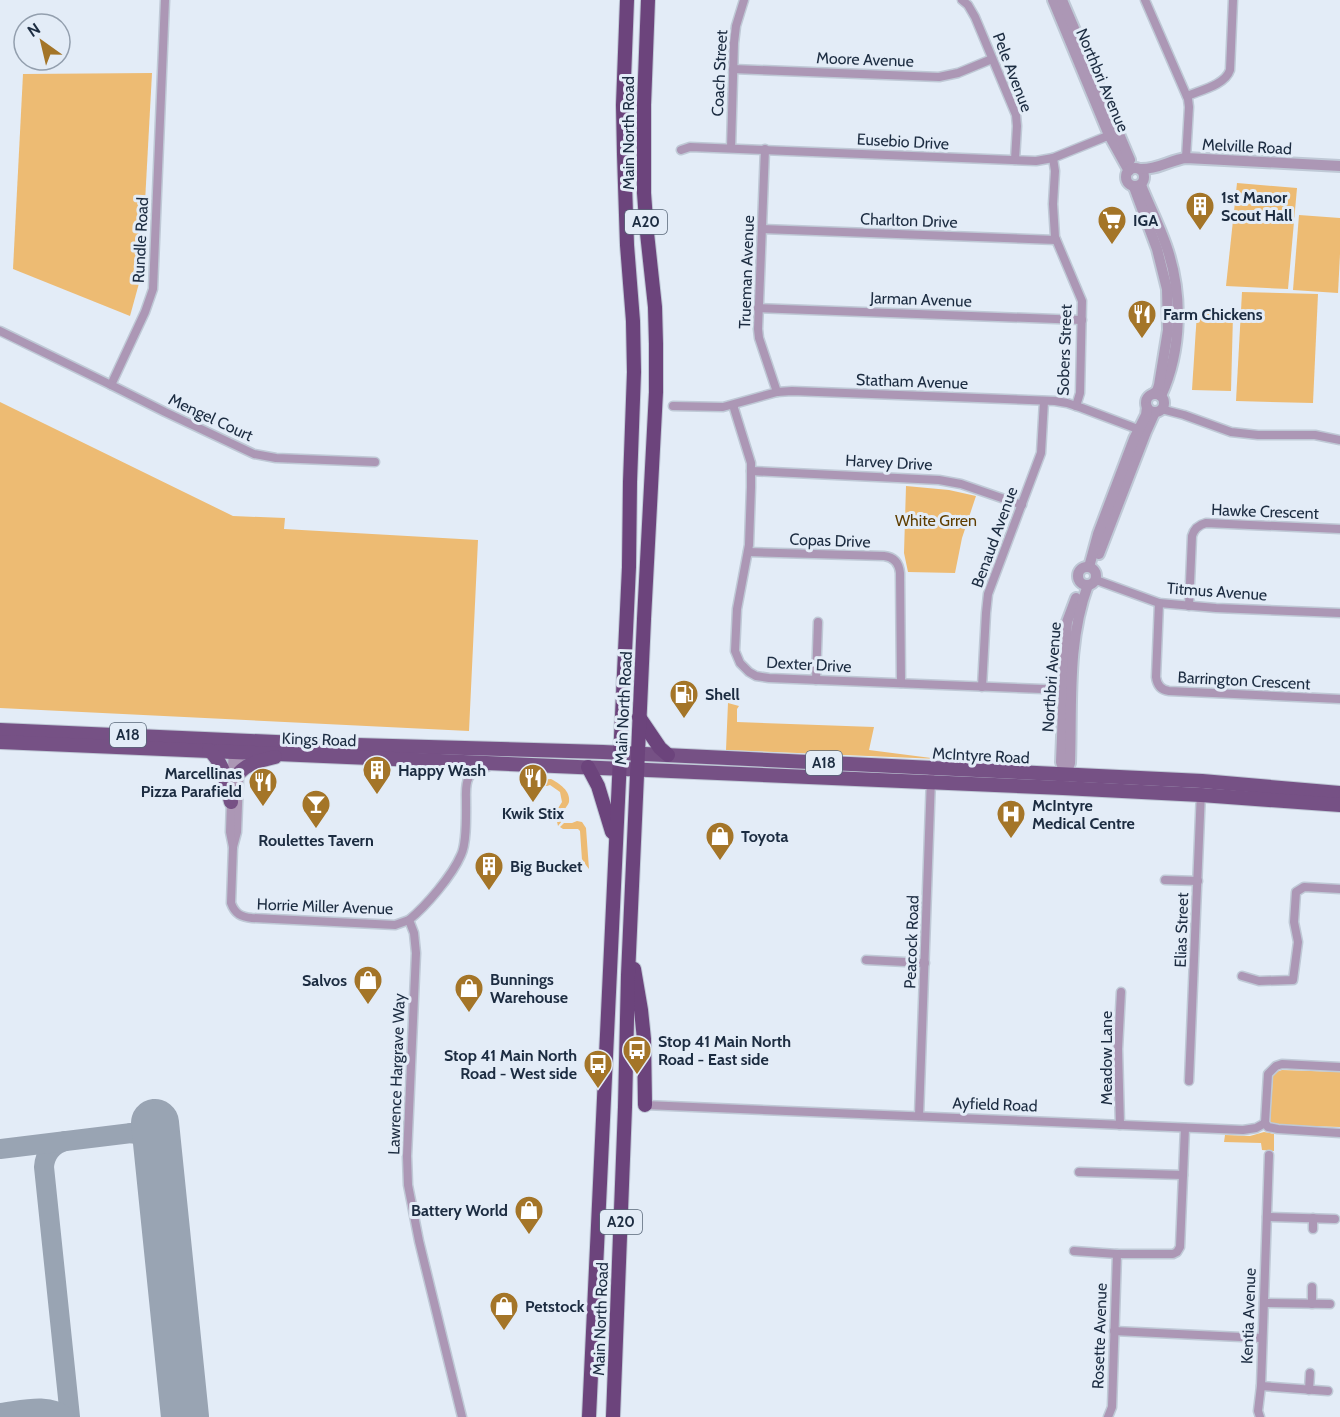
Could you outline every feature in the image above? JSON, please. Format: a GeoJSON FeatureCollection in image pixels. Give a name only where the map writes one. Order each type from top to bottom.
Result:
{"type":"FeatureCollection","features":[{"type":"Feature","properties":{"kind":"highway","name":"Main North Road"},"geometry":{"type":"LineString","coordinates":[[588,1417],[629,567],[634,372],[623,105],[627,0]]}},
{"type":"Feature","properties":{"kind":"highway","name":"Main North Road"},"geometry":{"type":"LineString","coordinates":[[613,1417],[639,717],[656,368],[655,307],[646,233],[644,193],[644,105],[648,0]]}},
{"type":"Feature","properties":{"kind":"highway"},"geometry":{"type":"LineString","coordinates":[[639,717],[660,748],[668,755]]}},
{"type":"Feature","properties":{"kind":"highway"},"geometry":{"type":"LineString","coordinates":[[588,767],[598,786],[615,843]]}},
{"type":"Feature","properties":{"kind":"highway"},"geometry":{"type":"LineString","coordinates":[[630,943],[644,1039],[645,1105]]}},
{"type":"Feature","properties":{"kind":"main road","name":"Kings Road"},"geometry":{"type":"LineString","coordinates":[[0,730],[288,754],[637,769]]}},
{"type":"Feature","properties":{"kind":"main road","name":"Kings Road"},"geometry":{"type":"LineString","coordinates":[[0,742],[209,750],[236,748],[620,753]]}},
{"type":"Feature","properties":{"kind":"main road"},"geometry":{"type":"LineString","coordinates":[[209,750],[218,759],[223,769],[231,802]]}},
{"type":"Feature","properties":{"kind":"main road","name":"McIntyre Road"},"geometry":{"type":"LineString","coordinates":[[620,753],[758,759],[931,775],[1340,793]]}},
{"type":"Feature","properties":{"kind":"main road"},"geometry":{"type":"LineString","coordinates":[[239,773],[250,765],[288,754]]}},
{"type":"Feature","properties":{"kind":"main road"},"geometry":{"type":"LineString","coordinates":[[758,759],[785,767],[786,776]]}},
{"type":"Feature","properties":{"kind":"main road","name":"McIntyre Road"},"geometry":{"type":"LineString","coordinates":[[637,769],[786,776],[931,775]]}},
{"type":"Feature","properties":{"kind":"main road","name":"McIntyre Road"},"geometry":{"type":"LineString","coordinates":[[1202,788],[1340,805]]}},
{"type":"Feature","properties":{"kind":"street","name":"Rundle Road"},"geometry":{"type":"LineString","coordinates":[[111,385],[145,312],[153,289],[165,0]]}},
{"type":"Feature","properties":{"kind":"street","name":"Coach Street"},"geometry":{"type":"LineString","coordinates":[[730,148],[736,26],[744,0]]}},
{"type":"Feature","properties":{"kind":"street","name":"Pele Avenue"},"geometry":{"type":"LineString","coordinates":[[962,0],[975,17],[1016,115],[1016,160]]}},
{"type":"Feature","properties":{"kind":"street","name":"Northbri Avenue"},"geometry":{"type":"LineString","coordinates":[[1053,0],[1113,133],[1137,176],[1167,289],[1168,330],[1157,391],[1157,404],[1146,415],[1142,431],[1098,534],[1089,577],[1068,622],[1068,690],[1061,762],[1064,781]]}},
{"type":"Feature","properties":{"kind":"street","name":"Northbri Avenue"},"geometry":{"type":"LineString","coordinates":[[1062,0],[1113,133]]}},
{"type":"Feature","properties":{"kind":"street"},"geometry":{"type":"LineString","coordinates":[[1145,0],[1187,96],[1189,107],[1186,158]]}},
{"type":"Feature","properties":{"kind":"street"},"geometry":{"type":"LineString","coordinates":[[1187,96],[1220,82],[1228,75],[1233,0]]}},
{"type":"Feature","properties":{"kind":"street","name":"Moore Avenue"},"geometry":{"type":"LineString","coordinates":[[733,69],[939,77],[958,73],[992,58]]}},
{"type":"Feature","properties":{"kind":"street","name":"Eusebio Drive"},"geometry":{"type":"LineString","coordinates":[[681,150],[690,147],[765,149],[1036,161],[1053,158],[1113,133]]}},
{"type":"Feature","properties":{"kind":"street","name":"Trueman Avenue"},"geometry":{"type":"LineString","coordinates":[[765,149],[758,308],[759,338],[777,392]]}},
{"type":"Feature","properties":{"kind":"street","name":"Sobers Street"},"geometry":{"type":"LineString","coordinates":[[1053,158],[1056,240],[1083,301],[1080,393],[1076,406]]}},
{"type":"Feature","properties":{"kind":"street","name":"Melville Road"},"geometry":{"type":"LineString","coordinates":[[1137,176],[1178,159],[1186,158],[1340,166]]}},
{"type":"Feature","properties":{"kind":"street","name":"Charlton Drive"},"geometry":{"type":"LineString","coordinates":[[762,229],[1056,240]]}},
{"type":"Feature","properties":{"kind":"street","name":"Jarman Avenue"},"geometry":{"type":"LineString","coordinates":[[758,308],[1082,320]]}},
{"type":"Feature","properties":{"kind":"street"},"geometry":{"type":"LineString","coordinates":[[0,331],[111,385]]}},
{"type":"Feature","properties":{"kind":"street","name":"Mengel Court"},"geometry":{"type":"LineString","coordinates":[[111,385],[254,454],[276,458],[375,462]]}},
{"type":"Feature","properties":{"kind":"street","name":"Statham Avenue"},"geometry":{"type":"LineString","coordinates":[[673,406],[723,407],[777,392],[792,391],[1044,401],[1076,406],[1142,431]]}},
{"type":"Feature","properties":{"kind":"street","name":"Benaud Avenue"},"geometry":{"type":"LineString","coordinates":[[982,687],[988,594],[1041,453],[1044,401]]}},
{"type":"Feature","properties":{"kind":"street"},"geometry":{"type":"LineString","coordinates":[[1157,404],[1231,432],[1258,435],[1315,435],[1340,440]]}},
{"type":"Feature","properties":{"kind":"street","name":"Dexter Drive"},"geometry":{"type":"LineString","coordinates":[[733,405],[751,463],[748,552],[737,609],[735,639],[735,651],[740,663],[749,672],[762,678],[1068,690]]}},
{"type":"Feature","properties":{"kind":"street","name":"Harvey Drive"},"geometry":{"type":"LineString","coordinates":[[751,471],[939,480],[972,487],[1022,505]]}},
{"type":"Feature","properties":{"kind":"street","name":"Hawke Crescent"},"geometry":{"type":"LineString","coordinates":[[1189,606],[1192,536],[1198,526],[1206,524],[1340,529]]}},
{"type":"Feature","properties":{"kind":"street","name":"Copas Drive"},"geometry":{"type":"LineString","coordinates":[[748,552],[887,557],[896,561],[900,573],[901,683]]}},
{"type":"Feature","properties":{"kind":"street","name":"Titmus Avenue"},"geometry":{"type":"LineString","coordinates":[[1089,577],[1160,603],[1340,613]]}},
{"type":"Feature","properties":{"kind":"street","name":"Barrington Crescent"},"geometry":{"type":"LineString","coordinates":[[1160,603],[1156,677],[1163,690],[1340,699]]}},
{"type":"Feature","properties":{"kind":"street"},"geometry":{"type":"LineString","coordinates":[[816,680],[818,622]]}},
{"type":"Feature","properties":{"kind":"street","name":"Horrie Miller Avenue"},"geometry":{"type":"LineString","coordinates":[[236,748],[239,773],[237,832],[233,847],[231,903],[234,911],[242,916],[395,925],[409,920]]}},
{"type":"Feature","properties":{"kind":"street","name":"Horrie Miller Avenue"},"geometry":{"type":"LineString","coordinates":[[233,847],[230,832],[236,748]]}},
{"type":"Feature","properties":{"kind":"street"},"geometry":{"type":"LineString","coordinates":[[409,920],[439,888],[462,854],[466,786],[469,777],[495,763]]}},
{"type":"Feature","properties":{"kind":"street","name":"Peacock Road"},"geometry":{"type":"LineString","coordinates":[[919,1116],[931,775]]}},
{"type":"Feature","properties":{"kind":"street","name":"Elias Street"},"geometry":{"type":"LineString","coordinates":[[1189,1081],[1202,788]]}},
{"type":"Feature","properties":{"kind":"street"},"geometry":{"type":"LineString","coordinates":[[1165,880],[1198,881]]}},
{"type":"Feature","properties":{"kind":"street"},"geometry":{"type":"LineString","coordinates":[[1242,976],[1259,981],[1293,980],[1298,942],[1294,922],[1296,892],[1304,887],[1340,889]]}},
{"type":"Feature","properties":{"kind":"street","name":"Lawrence Hargrave Way"},"geometry":{"type":"LineString","coordinates":[[409,920],[414,933],[416,953],[407,1156],[408,1185],[462,1417]]}},
{"type":"Feature","properties":{"kind":"street"},"geometry":{"type":"LineString","coordinates":[[866,960],[925,963]]}},
{"type":"Feature","properties":{"kind":"street","name":"Meadow Lane"},"geometry":{"type":"LineString","coordinates":[[1120,1125],[1118,1049],[1122,992]]}},
{"type":"Feature","properties":{"kind":"street"},"geometry":{"type":"LineString","coordinates":[[1265,1123],[1268,1074],[1272,1069],[1282,1064],[1340,1067]]}},
{"type":"Feature","properties":{"kind":"street","name":"Ayfield Road"},"geometry":{"type":"LineString","coordinates":[[645,1105],[1250,1130],[1265,1123],[1268,1127],[1278,1130],[1340,1133]]}},
{"type":"Feature","properties":{"kind":"street"},"geometry":{"type":"LineString","coordinates":[[1074,1251],[1117,1254],[1173,1254],[1177,1252],[1180,1247],[1185,1128]]}},
{"type":"Feature","properties":{"kind":"street","name":"Kentia Avenue"},"geometry":{"type":"LineString","coordinates":[[1260,1417],[1258,1411],[1261,1386],[1269,1155]]}},
{"type":"Feature","properties":{"kind":"street"},"geometry":{"type":"LineString","coordinates":[[1079,1172],[1184,1175]]}},
{"type":"Feature","properties":{"kind":"street"},"geometry":{"type":"LineString","coordinates":[[1267,1217],[1335,1219]]}},
{"type":"Feature","properties":{"kind":"street"},"geometry":{"type":"LineString","coordinates":[[1313,1218],[1313,1229]]}},
{"type":"Feature","properties":{"kind":"street","name":"Rosette Avenue"},"geometry":{"type":"LineString","coordinates":[[1108,1417],[1112,1407],[1117,1254]]}},
{"type":"Feature","properties":{"kind":"street"},"geometry":{"type":"LineString","coordinates":[[1312,1287],[1312,1304]]}},
{"type":"Feature","properties":{"kind":"street"},"geometry":{"type":"LineString","coordinates":[[1264,1303],[1330,1304]]}},
{"type":"Feature","properties":{"kind":"street"},"geometry":{"type":"LineString","coordinates":[[1114,1331],[1262,1338]]}},
{"type":"Feature","properties":{"kind":"street"},"geometry":{"type":"LineString","coordinates":[[1309,1390],[1310,1373]]}},
{"type":"Feature","properties":{"kind":"street"},"geometry":{"type":"LineString","coordinates":[[1261,1386],[1328,1391]]}},
{"type":"Feature","properties":{"kind":"green space"},"geometry":{"type":"Polygon","coordinates":[[[152,73],[141,276],[130,316],[13,269],[23,74],[152,73]]]}},
{"type":"Feature","properties":{"kind":"green space"},"geometry":{"type":"Polygon","coordinates":[[[1237,183],[1297,188],[1288,289],[1226,286],[1237,183]]]}},
{"type":"Feature","properties":{"kind":"green space"},"geometry":{"type":"Polygon","coordinates":[[[1299,215],[1340,218],[1338,293],[1293,290],[1299,215]]]}},
{"type":"Feature","properties":{"kind":"green space"},"geometry":{"type":"Polygon","coordinates":[[[1242,292],[1318,294],[1313,403],[1236,401],[1242,292]]]}},
{"type":"Feature","properties":{"kind":"green space"},"geometry":{"type":"Polygon","coordinates":[[[1197,312],[1233,315],[1231,391],[1192,390],[1197,312]]]}},
{"type":"Feature","properties":{"kind":"green space"},"geometry":{"type":"Polygon","coordinates":[[[0,402],[233,516],[285,518],[284,529],[478,540],[469,731],[0,708],[0,402]]]}},
{"type":"Feature","properties":{"kind":"green space","name":"White Grren"},"geometry":{"type":"Polygon","coordinates":[[[906,486],[949,490],[976,496],[962,538],[955,573],[908,572],[904,553],[906,486]]]}},
{"type":"Feature","properties":{"kind":"green space"},"geometry":{"type":"Polygon","coordinates":[[[728,703],[739,706],[737,722],[874,727],[869,750],[939,759],[726,750],[728,703]]]}},
{"type":"Feature","properties":{"kind":"green space"},"geometry":{"type":"Polygon","coordinates":[[[551,779],[564,788],[569,798],[561,815],[562,821],[558,826],[555,813],[562,802],[560,792],[550,785],[523,786],[524,781],[551,779]]]}},
{"type":"Feature","properties":{"kind":"green space"},"geometry":{"type":"Polygon","coordinates":[[[582,822],[586,828],[589,869],[582,860],[580,831],[560,827],[564,823],[582,822]]]}},
{"type":"Feature","properties":{"kind":"green space"},"geometry":{"type":"Polygon","coordinates":[[[1282,1070],[1340,1072],[1340,1127],[1276,1125],[1270,1122],[1273,1075],[1282,1070]]]}},
{"type":"Feature","properties":{"kind":"green space"},"geometry":{"type":"Polygon","coordinates":[[[1264,1132],[1274,1134],[1274,1151],[1262,1150],[1261,1143],[1224,1142],[1225,1135],[1250,1136],[1264,1132]]]}},
{"type":"Feature","properties":{"kind":"taxiway"},"geometry":{"type":"LineString","coordinates":[[0,1149],[156,1130]]}},
{"type":"Feature","properties":{"kind":"taxiway"},"geometry":{"type":"LineString","coordinates":[[131,1133],[148,1139],[158,1153]]}},
{"type":"Feature","properties":{"kind":"taxiway"},"geometry":{"type":"LineString","coordinates":[[65,1141],[50,1151],[44,1167],[70,1417]]}},
{"type":"Feature","properties":{"kind":"taxiway"},"geometry":{"type":"LineString","coordinates":[[0,1413],[43,1409],[58,1412],[65,1417]]}},
{"type":"Feature","properties":{"kind":"runway"},"geometry":{"type":"LineString","coordinates":[[155,1123],[185,1417]]}},
{"type":"Feature","properties":{"kind":"place","name":"1st Manor Scout Hall"},"geometry":{"type":"Point","coordinates":[1200,232]}},
{"type":"Feature","properties":{"kind":"place","name":"IGA"},"geometry":{"type":"Point","coordinates":[1112,246]}},
{"type":"Feature","properties":{"kind":"place","name":"Farm Chickens"},"geometry":{"type":"Point","coordinates":[1142,340]}},
{"type":"Feature","properties":{"kind":"place","name":"Shell"},"geometry":{"type":"Point","coordinates":[684,720]}},
{"type":"Feature","properties":{"kind":"place","name":"Happy Wash"},"geometry":{"type":"Point","coordinates":[377,796]}},
{"type":"Feature","properties":{"kind":"place","name":"Kwik Stix"},"geometry":{"type":"Point","coordinates":[533,804]}},
{"type":"Feature","properties":{"kind":"place","name":"Marcellinas Pizza Parafield"},"geometry":{"type":"Point","coordinates":[263,808]}},
{"type":"Feature","properties":{"kind":"place","name":"Roulettes Tavern"},"geometry":{"type":"Point","coordinates":[316,830]}},
{"type":"Feature","properties":{"kind":"place","name":"McIntyre Medical Centre"},"geometry":{"type":"Point","coordinates":[1011,840]}},
{"type":"Feature","properties":{"kind":"place","name":"Toyota"},"geometry":{"type":"Point","coordinates":[720,862]}},
{"type":"Feature","properties":{"kind":"place","name":"Big Bucket"},"geometry":{"type":"Point","coordinates":[489,892]}},
{"type":"Feature","properties":{"kind":"place","name":"Salvos"},"geometry":{"type":"Point","coordinates":[368,1006]}},
{"type":"Feature","properties":{"kind":"place","name":"Bunnings Warehouse"},"geometry":{"type":"Point","coordinates":[469,1014]}},
{"type":"Feature","properties":{"kind":"place","name":"Stop 41 Main North Road - East side"},"geometry":{"type":"Point","coordinates":[637,1076]}},
{"type":"Feature","properties":{"kind":"place","name":"Stop 41 Main North Road - West side"},"geometry":{"type":"Point","coordinates":[598,1090]}},
{"type":"Feature","properties":{"kind":"place","name":"Battery World"},"geometry":{"type":"Point","coordinates":[529,1236]}},
{"type":"Feature","properties":{"kind":"place","name":"Petstock"},"geometry":{"type":"Point","coordinates":[504,1332]}}]}
